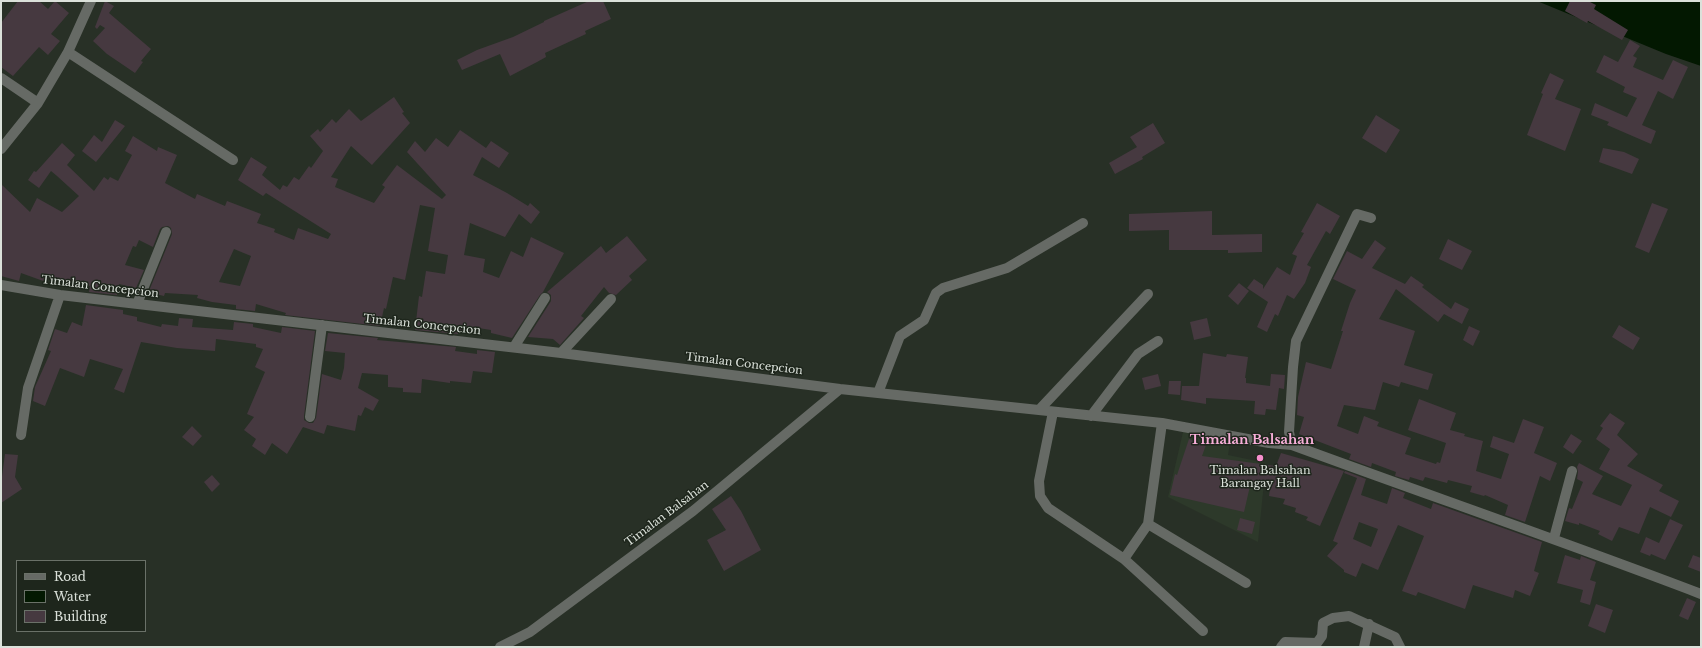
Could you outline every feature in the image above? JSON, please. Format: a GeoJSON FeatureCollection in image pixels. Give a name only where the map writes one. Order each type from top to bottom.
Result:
{"type":"FeatureCollection","features":[{"type":"Feature","properties":{"kind":"street"},"geometry":{"type":"LineString","coordinates":[[1,149],[38,103],[68,52],[91,1]]}},
{"type":"Feature","properties":{"kind":"street"},"geometry":{"type":"LineString","coordinates":[[68,52],[233,160]]}},
{"type":"Feature","properties":{"kind":"street"},"geometry":{"type":"LineString","coordinates":[[1,78],[38,103]]}},
{"type":"Feature","properties":{"kind":"street"},"geometry":{"type":"LineString","coordinates":[[1292,445],[1289,432],[1296,341],[1357,214],[1370,218]]}},
{"type":"Feature","properties":{"kind":"street"},"geometry":{"type":"LineString","coordinates":[[878,393],[900,336],[924,320],[936,293],[942,288],[1007,268],[1083,223]]}},
{"type":"Feature","properties":{"kind":"street"},"geometry":{"type":"LineString","coordinates":[[136,304],[166,232]]}},
{"type":"Feature","properties":{"kind":"street","name":"Timalan Concepcion"},"geometry":{"type":"LineString","coordinates":[[1,285],[60,295],[514,347],[840,389],[1162,423],[1269,443],[1292,445],[1470,510],[1554,538],[1701,594]]}},
{"type":"Feature","properties":{"kind":"street"},"geometry":{"type":"LineString","coordinates":[[1039,410],[1148,294]]}},
{"type":"Feature","properties":{"kind":"street"},"geometry":{"type":"LineString","coordinates":[[21,435],[28,388],[60,295]]}},
{"type":"Feature","properties":{"kind":"street"},"geometry":{"type":"LineString","coordinates":[[514,347],[545,298]]}},
{"type":"Feature","properties":{"kind":"street"},"geometry":{"type":"LineString","coordinates":[[561,353],[611,299]]}},
{"type":"Feature","properties":{"kind":"street"},"geometry":{"type":"LineString","coordinates":[[310,417],[322,326]]}},
{"type":"Feature","properties":{"kind":"street"},"geometry":{"type":"LineString","coordinates":[[1090,416],[1138,354],[1158,341]]}},
{"type":"Feature","properties":{"kind":"street","name":"Timalan Balsahan"},"geometry":{"type":"LineString","coordinates":[[500,647],[530,632],[693,511],[840,389]]}},
{"type":"Feature","properties":{"kind":"street"},"geometry":{"type":"LineString","coordinates":[[1053,412],[1039,481],[1040,496],[1048,508],[1124,559],[1204,631]]}},
{"type":"Feature","properties":{"kind":"street"},"geometry":{"type":"LineString","coordinates":[[1124,559],[1148,524],[1162,423]]}},
{"type":"Feature","properties":{"kind":"street"},"geometry":{"type":"LineString","coordinates":[[1554,538],[1572,471]]}},
{"type":"Feature","properties":{"kind":"street"},"geometry":{"type":"LineString","coordinates":[[1148,524],[1246,583]]}},
{"type":"Feature","properties":{"kind":"street"},"geometry":{"type":"LineString","coordinates":[[1281,647],[1285,642],[1317,643],[1322,636],[1323,623],[1333,618],[1349,616],[1395,637],[1400,647]]}},
{"type":"Feature","properties":{"kind":"street"},"geometry":{"type":"LineString","coordinates":[[1364,647],[1369,624]]}},
{"type":"Feature","properties":{"kind":"shaded area"},"geometry":{"type":"Polygon","coordinates":[[[1183,432],[1230,443],[1228,455],[1266,463],[1258,542],[1168,497],[1183,432]]]}},
{"type":"Feature","properties":{"kind":"water"},"geometry":{"type":"Polygon","coordinates":[[[1537,1],[1701,1],[1701,66],[1666,54],[1537,1]]]}},
{"type":"Feature","properties":{"kind":"building"},"geometry":{"type":"Polygon","coordinates":[[[18,1],[39,1],[48,9],[55,1],[69,13],[51,34],[60,41],[48,55],[39,47],[13,76],[1,67],[1,23],[18,1]]]}},
{"type":"Feature","properties":{"kind":"building"},"geometry":{"type":"Polygon","coordinates":[[[105,1],[114,6],[109,13],[151,49],[141,61],[143,62],[135,73],[107,54],[93,41],[105,28],[100,25],[97,29],[95,27],[105,1]]]}},
{"type":"Feature","properties":{"kind":"building"},"geometry":{"type":"Polygon","coordinates":[[[589,1],[603,1],[611,19],[585,31],[586,34],[545,53],[546,57],[510,76],[500,54],[462,70],[457,60],[477,50],[513,37],[589,1]]]}},
{"type":"Feature","properties":{"kind":"building"},"geometry":{"type":"Polygon","coordinates":[[[1570,1],[1588,1],[1596,5],[1594,9],[1628,30],[1622,40],[1588,21],[1587,23],[1565,11],[1570,1]]]}},
{"type":"Feature","properties":{"kind":"building"},"geometry":{"type":"Polygon","coordinates":[[[1630,40],[1640,46],[1633,56],[1637,58],[1633,67],[1663,80],[1673,60],[1688,67],[1673,99],[1658,91],[1642,125],[1656,131],[1651,144],[1607,125],[1609,122],[1591,115],[1595,103],[1627,117],[1637,98],[1623,92],[1625,87],[1596,72],[1604,55],[1618,62],[1630,40]]]}},
{"type":"Feature","properties":{"kind":"building"},"geometry":{"type":"Polygon","coordinates":[[[1550,73],[1564,80],[1555,99],[1581,109],[1565,151],[1527,135],[1543,94],[1541,93],[1550,73]]]}},
{"type":"Feature","properties":{"kind":"building"},"geometry":{"type":"Polygon","coordinates":[[[394,97],[404,112],[402,113],[410,123],[372,165],[351,146],[331,177],[338,179],[335,187],[374,203],[385,187],[382,185],[397,165],[442,199],[446,195],[407,152],[415,141],[425,152],[436,138],[448,147],[460,130],[486,148],[491,141],[509,153],[499,168],[482,157],[473,175],[528,206],[530,203],[540,212],[531,224],[519,214],[505,237],[470,223],[464,255],[485,259],[483,272],[499,278],[511,251],[523,257],[531,237],[564,253],[543,292],[512,338],[491,333],[491,330],[472,327],[471,333],[458,331],[458,334],[415,330],[419,296],[422,297],[426,271],[445,274],[448,255],[428,251],[435,208],[420,205],[405,280],[393,277],[386,309],[384,308],[380,326],[285,315],[286,313],[256,304],[255,311],[236,309],[236,305],[212,302],[197,298],[198,295],[165,293],[164,296],[152,293],[149,291],[172,234],[171,228],[168,226],[160,229],[153,247],[139,240],[136,247],[133,246],[125,265],[144,270],[136,288],[119,284],[117,295],[89,292],[90,286],[68,281],[67,284],[48,278],[46,282],[21,273],[19,281],[1,276],[1,184],[30,212],[37,198],[62,212],[79,196],[51,171],[39,188],[28,180],[34,171],[36,172],[62,143],[75,155],[67,165],[94,191],[104,177],[108,180],[110,177],[118,181],[132,155],[125,151],[133,136],[157,151],[158,147],[177,155],[165,183],[195,199],[197,194],[225,206],[227,201],[261,214],[257,223],[275,229],[274,232],[294,240],[298,228],[328,239],[331,234],[266,193],[263,196],[238,180],[251,157],[267,167],[262,175],[280,190],[283,185],[287,187],[294,177],[299,180],[309,166],[311,168],[323,151],[310,136],[318,129],[320,132],[332,119],[336,123],[349,109],[361,121],[394,97]],[[234,249],[219,282],[240,286],[251,256],[234,249]]]}},
{"type":"Feature","properties":{"kind":"building"},"geometry":{"type":"Polygon","coordinates":[[[1376,115],[1400,130],[1386,153],[1362,138],[1376,115]]]}},
{"type":"Feature","properties":{"kind":"building"},"geometry":{"type":"Polygon","coordinates":[[[115,120],[125,126],[96,162],[82,151],[94,135],[102,142],[115,120]]]}},
{"type":"Feature","properties":{"kind":"building"},"geometry":{"type":"Polygon","coordinates":[[[1153,123],[1165,143],[1142,157],[1143,159],[1115,174],[1109,163],[1137,147],[1130,137],[1153,123]]]}},
{"type":"Feature","properties":{"kind":"building"},"geometry":{"type":"Polygon","coordinates":[[[1603,148],[1624,152],[1639,159],[1632,174],[1599,162],[1603,148]]]}},
{"type":"Feature","properties":{"kind":"building"},"geometry":{"type":"Polygon","coordinates":[[[1317,203],[1340,216],[1330,234],[1326,231],[1307,265],[1311,267],[1305,283],[1294,299],[1287,295],[1278,316],[1275,314],[1267,332],[1257,327],[1268,302],[1247,288],[1254,279],[1263,285],[1263,289],[1277,267],[1290,275],[1297,256],[1292,254],[1304,233],[1301,232],[1317,203]]]}},
{"type":"Feature","properties":{"kind":"building"},"geometry":{"type":"Polygon","coordinates":[[[1652,203],[1668,209],[1649,253],[1635,247],[1652,203]]]}},
{"type":"Feature","properties":{"kind":"building"},"geometry":{"type":"Polygon","coordinates":[[[1212,211],[1212,235],[1262,234],[1262,252],[1228,253],[1228,250],[1169,250],[1169,230],[1129,231],[1129,214],[1212,211]]]}},
{"type":"Feature","properties":{"kind":"building"},"geometry":{"type":"Polygon","coordinates":[[[627,236],[647,260],[629,276],[632,280],[616,295],[609,293],[604,287],[581,316],[584,318],[560,345],[553,339],[528,337],[551,301],[551,295],[547,292],[601,246],[606,253],[627,236]]]}},
{"type":"Feature","properties":{"kind":"building"},"geometry":{"type":"Polygon","coordinates":[[[1448,239],[1472,251],[1462,270],[1439,259],[1448,239]]]}},
{"type":"Feature","properties":{"kind":"building"},"geometry":{"type":"Polygon","coordinates":[[[1375,240],[1386,248],[1372,268],[1405,284],[1411,276],[1424,285],[1422,287],[1451,309],[1455,302],[1469,309],[1462,324],[1444,314],[1438,322],[1396,289],[1379,319],[1415,331],[1404,365],[1433,374],[1428,390],[1401,382],[1399,387],[1383,382],[1375,410],[1344,405],[1337,426],[1358,434],[1364,416],[1379,422],[1377,426],[1411,438],[1405,454],[1436,464],[1437,462],[1440,463],[1446,443],[1408,430],[1419,399],[1456,413],[1450,430],[1465,434],[1464,436],[1483,441],[1476,471],[1501,479],[1509,454],[1490,447],[1493,436],[1514,443],[1523,419],[1544,427],[1534,453],[1557,463],[1550,481],[1540,476],[1525,522],[1505,515],[1508,505],[1485,495],[1470,492],[1472,486],[1448,480],[1447,483],[1425,477],[1423,481],[1410,477],[1409,480],[1395,476],[1396,472],[1372,463],[1371,467],[1349,459],[1351,454],[1299,434],[1304,417],[1297,415],[1298,397],[1306,362],[1331,369],[1343,331],[1341,331],[1356,290],[1333,279],[1347,251],[1362,259],[1375,240]]]}},
{"type":"Feature","properties":{"kind":"building"},"geometry":{"type":"Polygon","coordinates":[[[1239,283],[1249,291],[1238,305],[1228,296],[1239,283]]]}},
{"type":"Feature","properties":{"kind":"building"},"geometry":{"type":"Polygon","coordinates":[[[86,305],[123,310],[123,314],[137,317],[137,321],[161,327],[162,324],[178,326],[179,318],[193,319],[192,327],[233,330],[234,322],[253,324],[253,327],[281,333],[282,327],[315,331],[304,416],[304,420],[309,423],[313,423],[316,418],[322,374],[341,380],[344,368],[345,353],[325,351],[328,333],[378,338],[377,340],[456,347],[455,351],[477,354],[477,350],[495,352],[492,373],[473,371],[471,383],[450,381],[450,383],[422,379],[421,393],[403,392],[403,388],[388,387],[388,375],[362,373],[358,388],[379,400],[373,411],[365,407],[361,416],[358,415],[355,431],[327,425],[324,434],[303,427],[287,454],[272,443],[265,455],[252,446],[256,439],[244,430],[254,417],[247,414],[265,372],[255,367],[263,349],[256,347],[256,344],[216,339],[215,351],[177,348],[141,342],[124,393],[114,389],[123,369],[90,359],[84,377],[60,368],[45,406],[33,401],[35,387],[51,351],[48,350],[55,329],[67,333],[72,322],[82,326],[86,305]]]}},
{"type":"Feature","properties":{"kind":"building"},"geometry":{"type":"Polygon","coordinates":[[[1207,318],[1211,336],[1194,340],[1190,322],[1207,318]]]}},
{"type":"Feature","properties":{"kind":"building"},"geometry":{"type":"Polygon","coordinates":[[[1619,325],[1640,338],[1633,350],[1612,337],[1619,325]]]}},
{"type":"Feature","properties":{"kind":"building"},"geometry":{"type":"Polygon","coordinates":[[[1469,326],[1480,331],[1473,346],[1463,340],[1469,326]]]}},
{"type":"Feature","properties":{"kind":"building"},"geometry":{"type":"Polygon","coordinates":[[[1203,353],[1226,357],[1227,354],[1248,357],[1245,378],[1246,383],[1270,386],[1271,374],[1285,375],[1284,389],[1279,388],[1276,410],[1266,409],[1265,415],[1254,414],[1255,401],[1206,398],[1206,404],[1181,400],[1182,386],[1199,386],[1203,353]]]}},
{"type":"Feature","properties":{"kind":"building"},"geometry":{"type":"Polygon","coordinates":[[[1158,374],[1161,386],[1145,390],[1142,378],[1158,374]]]}},
{"type":"Feature","properties":{"kind":"building"},"geometry":{"type":"Polygon","coordinates":[[[1169,381],[1181,381],[1180,395],[1168,394],[1169,381]]]}},
{"type":"Feature","properties":{"kind":"building"},"geometry":{"type":"Polygon","coordinates":[[[1610,413],[1625,423],[1617,435],[1638,454],[1627,466],[1663,485],[1659,491],[1679,501],[1671,517],[1650,507],[1639,534],[1619,527],[1612,541],[1598,534],[1600,531],[1579,523],[1579,525],[1565,521],[1569,508],[1572,509],[1583,482],[1577,479],[1577,467],[1579,463],[1603,476],[1592,494],[1621,506],[1632,485],[1599,469],[1610,449],[1596,439],[1603,428],[1600,426],[1610,413]]]}},
{"type":"Feature","properties":{"kind":"building"},"geometry":{"type":"Polygon","coordinates":[[[192,426],[202,436],[193,446],[182,437],[192,426]]]}},
{"type":"Feature","properties":{"kind":"building"},"geometry":{"type":"Polygon","coordinates":[[[1571,434],[1582,441],[1573,454],[1563,447],[1571,434]]]}},
{"type":"Feature","properties":{"kind":"building"},"geometry":{"type":"Polygon","coordinates":[[[1189,439],[1206,445],[1202,456],[1276,466],[1281,453],[1344,471],[1320,526],[1306,520],[1308,517],[1295,512],[1296,508],[1283,504],[1285,499],[1269,496],[1270,489],[1250,486],[1244,512],[1170,495],[1175,474],[1177,475],[1189,439]]]}},
{"type":"Feature","properties":{"kind":"building"},"geometry":{"type":"Polygon","coordinates":[[[5,454],[18,455],[15,477],[22,489],[1,503],[1,484],[5,454]]]}},
{"type":"Feature","properties":{"kind":"building"},"geometry":{"type":"Polygon","coordinates":[[[1345,471],[1366,479],[1361,495],[1387,504],[1392,488],[1405,493],[1403,498],[1431,509],[1433,503],[1542,542],[1534,571],[1539,573],[1530,596],[1515,590],[1513,598],[1473,585],[1465,609],[1418,592],[1416,596],[1402,591],[1424,536],[1398,525],[1378,570],[1362,563],[1356,577],[1344,572],[1344,570],[1327,556],[1338,543],[1333,541],[1357,478],[1344,473],[1345,471]],[[1359,522],[1353,539],[1371,547],[1378,529],[1359,522]]]}},
{"type":"Feature","properties":{"kind":"building"},"geometry":{"type":"Polygon","coordinates":[[[212,475],[220,484],[212,492],[204,482],[212,475]]]}},
{"type":"Feature","properties":{"kind":"building"},"geometry":{"type":"Polygon","coordinates":[[[731,496],[741,511],[761,550],[724,571],[707,540],[726,530],[712,509],[731,496]]]}},
{"type":"Feature","properties":{"kind":"building"},"geometry":{"type":"Polygon","coordinates":[[[1240,518],[1255,522],[1252,534],[1237,530],[1240,518]]]}},
{"type":"Feature","properties":{"kind":"building"},"geometry":{"type":"Polygon","coordinates":[[[1670,519],[1683,525],[1665,560],[1651,554],[1650,556],[1640,552],[1646,537],[1659,543],[1670,519]]]}},
{"type":"Feature","properties":{"kind":"building"},"geometry":{"type":"Polygon","coordinates":[[[1565,555],[1580,560],[1581,556],[1596,562],[1590,580],[1596,582],[1590,605],[1580,602],[1583,590],[1557,583],[1565,555]]]}},
{"type":"Feature","properties":{"kind":"building"},"geometry":{"type":"Polygon","coordinates":[[[1693,555],[1701,558],[1701,572],[1688,567],[1693,555]]]}},
{"type":"Feature","properties":{"kind":"building"},"geometry":{"type":"Polygon","coordinates":[[[1687,598],[1696,602],[1688,620],[1679,616],[1687,598]]]}},
{"type":"Feature","properties":{"kind":"building"},"geometry":{"type":"Polygon","coordinates":[[[1596,604],[1613,610],[1605,633],[1588,626],[1596,604]]]}},
{"type":"Feature","properties":{"kind":"place","name":"Timalan Balsahan Barangay Hall"},"geometry":{"type":"Point","coordinates":[1260,458]}},
{"type":"Feature","properties":{"kind":"district","name":"Timalan Balsahan"},"geometry":{"type":"Point","coordinates":[1252,440]}}]}
